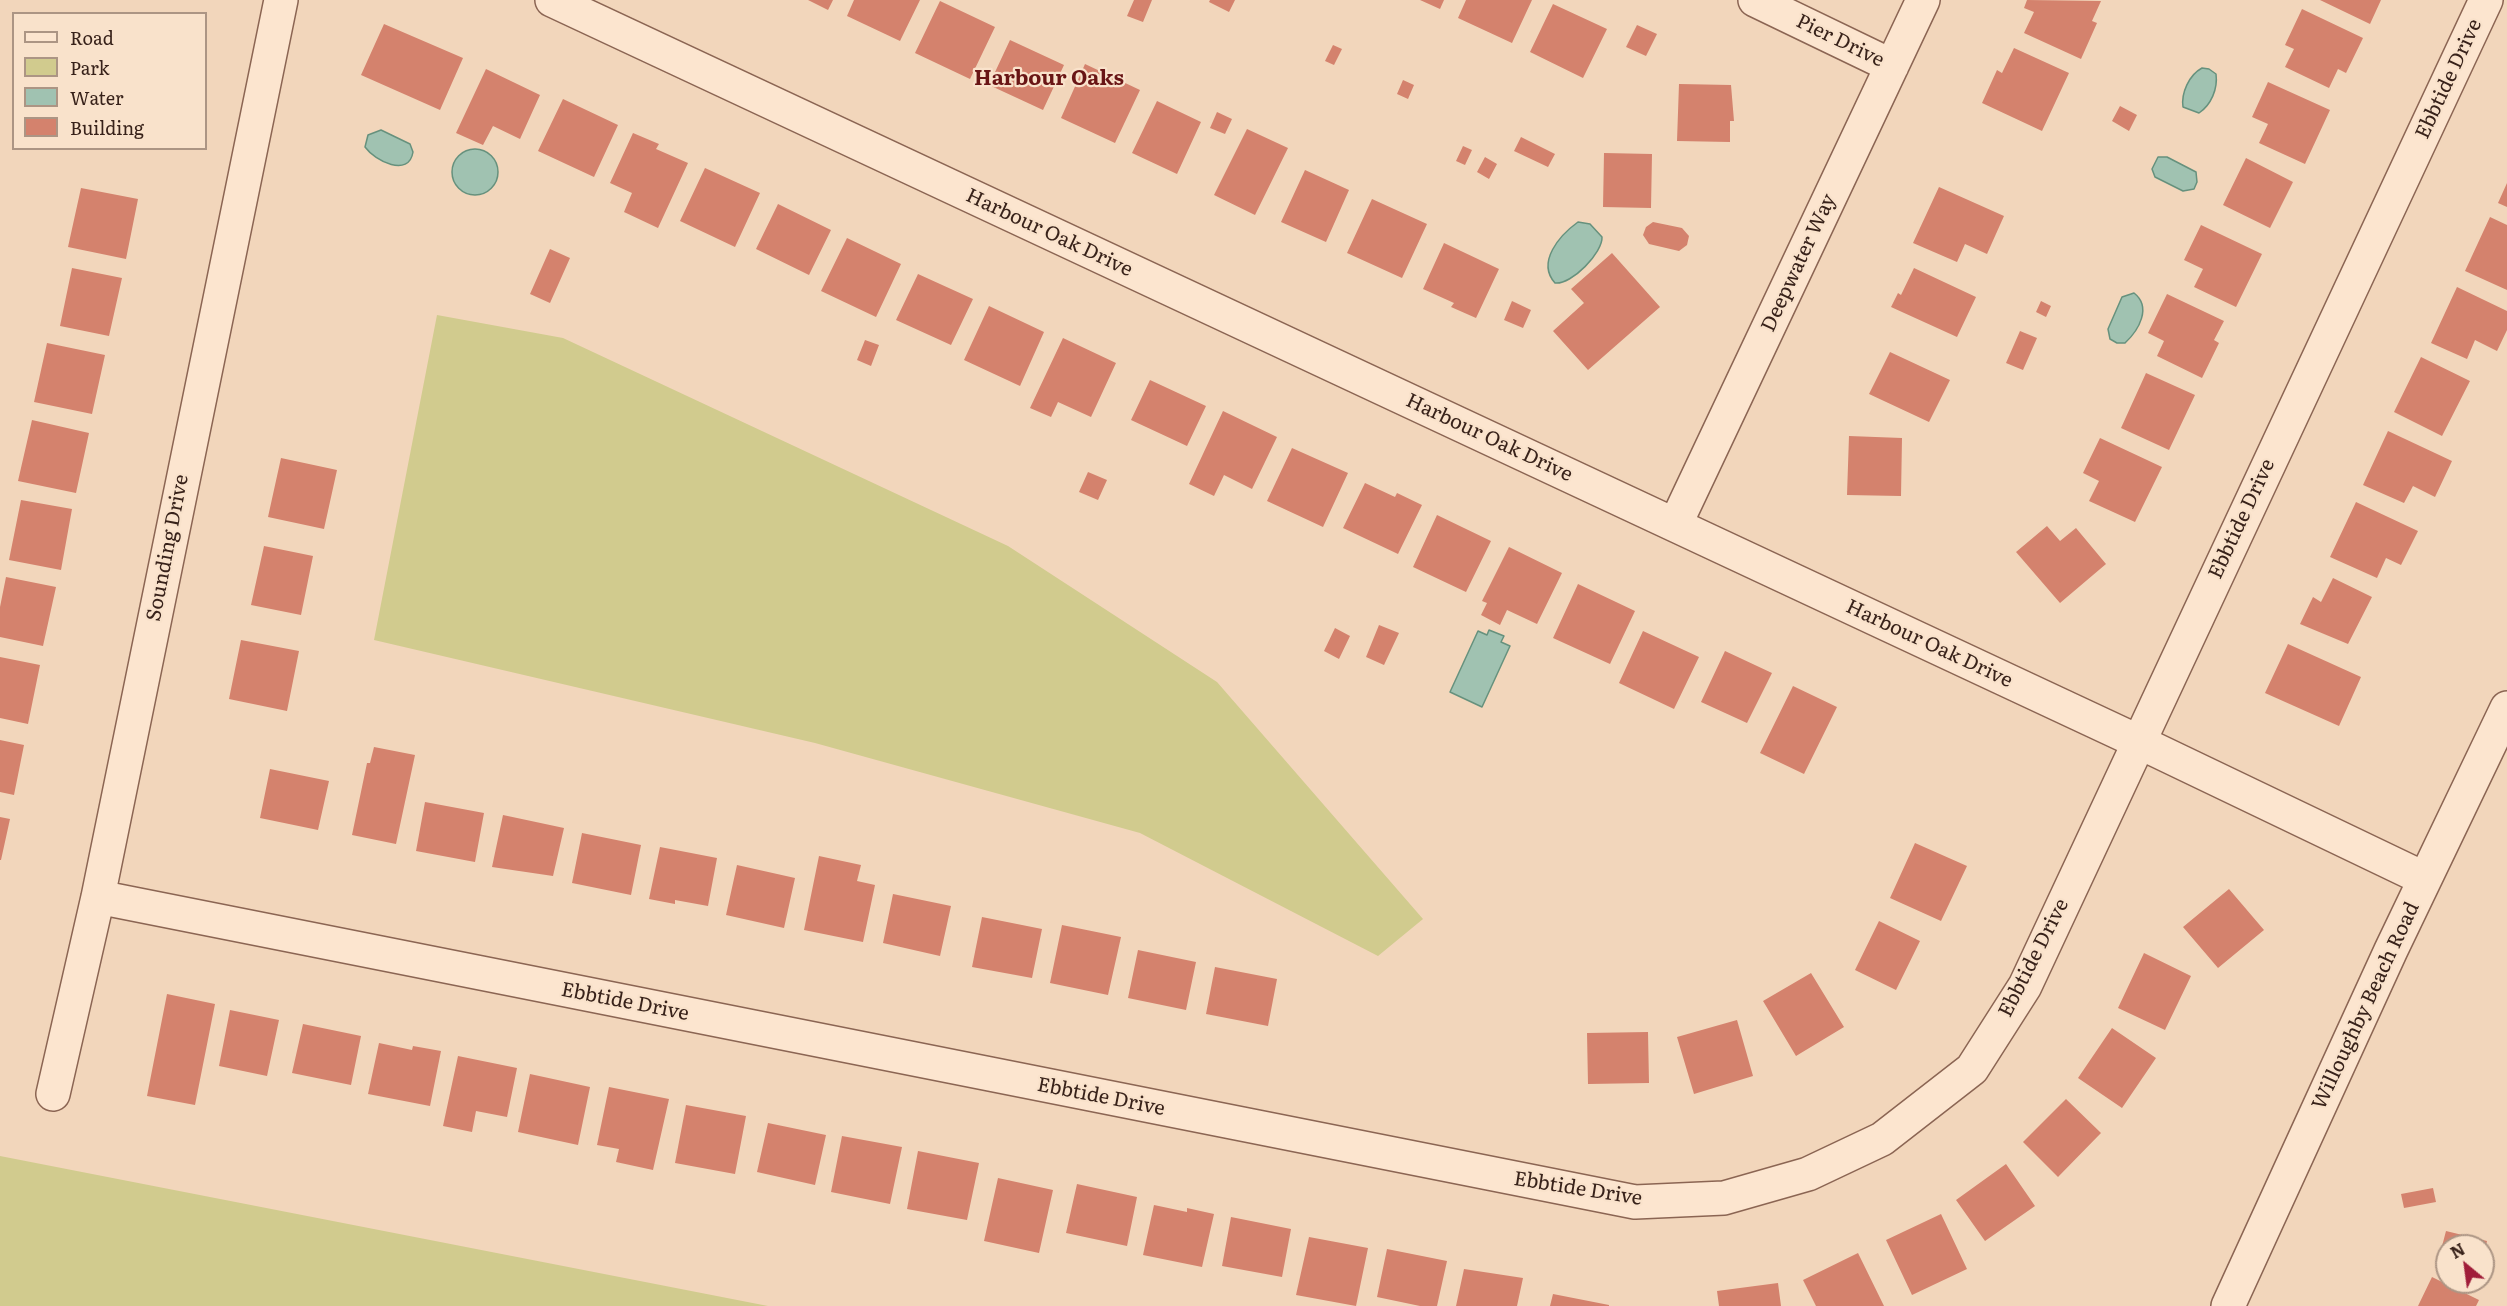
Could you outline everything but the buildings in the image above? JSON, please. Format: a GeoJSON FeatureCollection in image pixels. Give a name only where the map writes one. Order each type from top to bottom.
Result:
{"type":"FeatureCollection","features":[{"type":"Feature","properties":{"kind":"street","name":"Sounding Drive"},"geometry":{"type":"LineString","coordinates":[[52,1094],[98,897],[281,0]]}},
{"type":"Feature","properties":{"kind":"street","name":"Harbour Oak Drive"},"geometry":{"type":"LineString","coordinates":[[552,0],[2138,741],[2425,879]]}},
{"type":"Feature","properties":{"kind":"street","name":"Pier Drive"},"geometry":{"type":"LineString","coordinates":[[1755,0],[1892,66]]}},
{"type":"Feature","properties":{"kind":"street","name":"Deepwater Way"},"geometry":{"type":"LineString","coordinates":[[1675,525],[1923,0]]}},
{"type":"Feature","properties":{"kind":"street","name":"Ebbtide Drive"},"geometry":{"type":"LineString","coordinates":[[98,897],[1635,1202],[1724,1198],[1808,1174],[1882,1140],[1972,1069],[2025,986],[2486,0]]}},
{"type":"Feature","properties":{"kind":"street","name":"Willoughby Beach Road"},"geometry":{"type":"LineString","coordinates":[[2228,1306],[2425,879],[2507,708]]}},
{"type":"Feature","properties":{"kind":"green space"},"geometry":{"type":"Polygon","coordinates":[[[437,315],[563,338],[1008,546],[1217,682],[1423,919],[1378,956],[1140,833],[815,743],[374,640],[437,315]]]}},
{"type":"Feature","properties":{"kind":"green space"},"geometry":{"type":"Polygon","coordinates":[[[0,1156],[768,1306],[0,1306],[0,1156]]]}},
{"type":"Feature","properties":{"kind":"water"},"geometry":{"type":"Polygon","coordinates":[[[2202,68],[2209,69],[2216,74],[2216,80],[2215,91],[2210,101],[2199,113],[2183,107],[2183,102],[2190,80],[2202,68]]]}},
{"type":"Feature","properties":{"kind":"water"},"geometry":{"type":"Polygon","coordinates":[[[381,130],[410,144],[413,152],[410,160],[399,166],[384,162],[365,147],[368,135],[381,130]]]}},
{"type":"Feature","properties":{"kind":"water"},"geometry":{"type":"Polygon","coordinates":[[[475,149],[491,156],[498,172],[491,188],[475,195],[459,188],[452,172],[459,156],[475,149]]]}},
{"type":"Feature","properties":{"kind":"water"},"geometry":{"type":"Polygon","coordinates":[[[2158,157],[2167,157],[2196,172],[2197,182],[2194,189],[2183,191],[2155,177],[2152,169],[2158,157]]]}},
{"type":"Feature","properties":{"kind":"water"},"geometry":{"type":"Polygon","coordinates":[[[1578,222],[1590,224],[1602,237],[1601,243],[1592,259],[1578,273],[1570,279],[1555,283],[1550,275],[1549,258],[1558,241],[1578,222]]]}},
{"type":"Feature","properties":{"kind":"water"},"geometry":{"type":"Polygon","coordinates":[[[2134,293],[2142,305],[2142,318],[2135,332],[2125,343],[2117,343],[2110,339],[2108,329],[2122,297],[2134,293]]]}},
{"type":"Feature","properties":{"kind":"water"},"geometry":{"type":"Polygon","coordinates":[[[1489,630],[1504,636],[1501,642],[1510,646],[1482,707],[1450,692],[1478,631],[1487,635],[1489,630]]]}},
{"type":"Feature","properties":{"kind":"district","name":"Harbour Oaks"},"geometry":{"type":"Point","coordinates":[1049,79]}}]}
